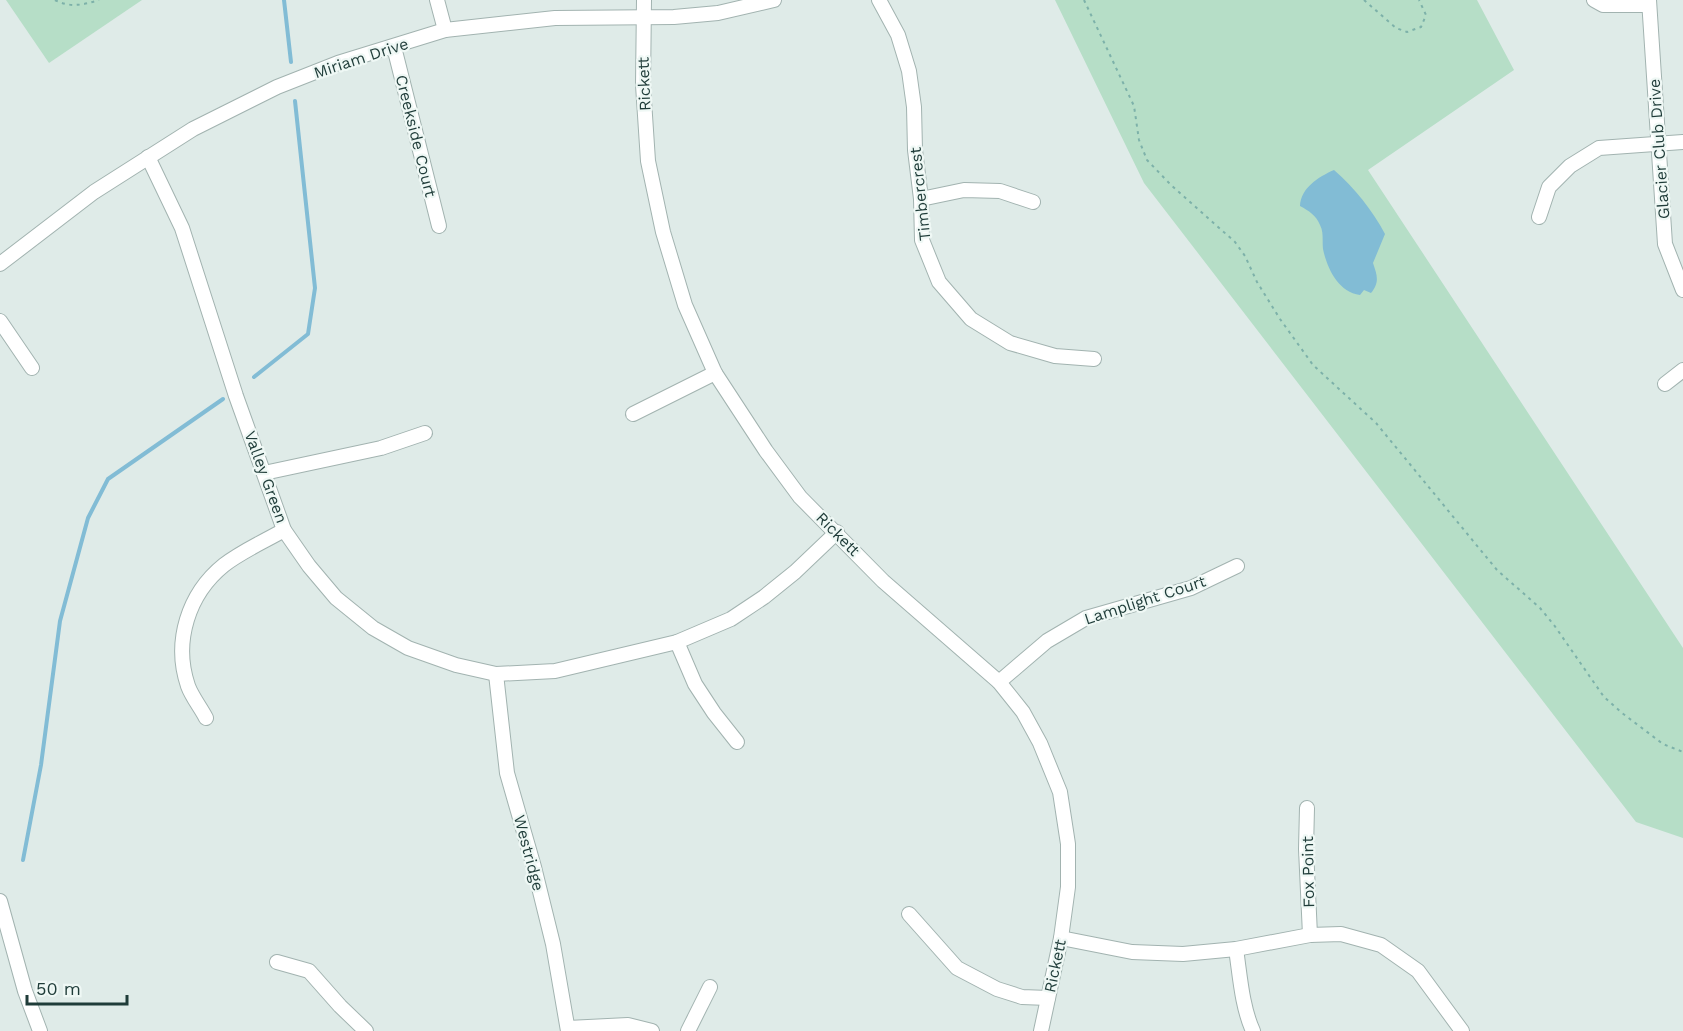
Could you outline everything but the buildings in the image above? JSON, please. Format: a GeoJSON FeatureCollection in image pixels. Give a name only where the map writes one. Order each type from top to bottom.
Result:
{"type":"FeatureCollection","features":[{"type":"Feature","properties":{"kind":"street"},"geometry":{"type":"LineString","coordinates":[[437,0],[444,30]]}},
{"type":"Feature","properties":{"kind":"street","name":"Rickett"},"geometry":{"type":"LineString","coordinates":[[644,0],[643,85],[648,161],[663,232],[684,305],[715,373],[800,497],[883,581],[999,682],[1023,712],[1040,743],[1060,792],[1068,844],[1068,887],[1061,938],[1041,1031]]}},
{"type":"Feature","properties":{"kind":"street","name":"Miriam Drive"},"geometry":{"type":"LineString","coordinates":[[0,264],[94,192],[193,129],[277,87],[338,63],[444,30],[555,18],[674,17],[718,13],[774,0]]}},
{"type":"Feature","properties":{"kind":"street","name":"Timbercrest"},"geometry":{"type":"LineString","coordinates":[[879,0],[898,35],[909,71],[914,107],[922,240],[939,282],[970,319],[1010,343],[1055,356],[1094,359]]}},
{"type":"Feature","properties":{"kind":"street","name":"Glacier Club Drive"},"geometry":{"type":"LineString","coordinates":[[1594,0],[1603,5],[1649,3],[1665,244],[1683,290]]}},
{"type":"Feature","properties":{"kind":"street","name":"Creekside Court"},"geometry":{"type":"LineString","coordinates":[[394,47],[439,226]]}},
{"type":"Feature","properties":{"kind":"street"},"geometry":{"type":"LineString","coordinates":[[1539,217],[1549,186],[1570,166],[1599,148],[1683,142]]}},
{"type":"Feature","properties":{"kind":"street","name":"Valley Green"},"geometry":{"type":"LineString","coordinates":[[148,157],[182,228],[201,294],[284,530],[309,566],[336,598],[373,628],[408,648],[456,665],[496,674],[555,671],[677,642],[730,619],[764,597],[795,572],[837,532]]}},
{"type":"Feature","properties":{"kind":"street"},"geometry":{"type":"LineString","coordinates":[[921,199],[964,190],[1000,191],[1033,202]]}},
{"type":"Feature","properties":{"kind":"street"},"geometry":{"type":"LineString","coordinates":[[0,321],[32,368]]}},
{"type":"Feature","properties":{"kind":"street"},"geometry":{"type":"LineString","coordinates":[[1665,384],[1683,370]]}},
{"type":"Feature","properties":{"kind":"street"},"geometry":{"type":"LineString","coordinates":[[633,414],[715,373]]}},
{"type":"Feature","properties":{"kind":"street"},"geometry":{"type":"LineString","coordinates":[[264,473],[381,448],[425,433]]}},
{"type":"Feature","properties":{"kind":"street"},"geometry":{"type":"LineString","coordinates":[[206,718],[188,686],[184,665],[182,634],[188,612],[204,586],[224,565],[284,530]]}},
{"type":"Feature","properties":{"kind":"street","name":"Lamplight Court"},"geometry":{"type":"LineString","coordinates":[[999,682],[1047,641],[1086,618],[1191,588],[1237,566]]}},
{"type":"Feature","properties":{"kind":"street"},"geometry":{"type":"LineString","coordinates":[[677,642],[695,684],[737,742]]}},
{"type":"Feature","properties":{"kind":"street","name":"Westridge"},"geometry":{"type":"LineString","coordinates":[[496,674],[507,773],[553,944],[568,1029]]}},
{"type":"Feature","properties":{"kind":"street","name":"Fox Point"},"geometry":{"type":"LineString","coordinates":[[1307,808],[1306,849],[1310,935]]}},
{"type":"Feature","properties":{"kind":"street"},"geometry":{"type":"LineString","coordinates":[[0,901],[25,991],[39,1031]]}},
{"type":"Feature","properties":{"kind":"street"},"geometry":{"type":"LineString","coordinates":[[909,914],[957,968],[997,989],[1022,997],[1048,998]]}},
{"type":"Feature","properties":{"kind":"street"},"geometry":{"type":"LineString","coordinates":[[1061,938],[1131,952],[1183,954],[1236,950],[1310,935],[1341,934],[1381,945],[1418,971],[1462,1031]]}},
{"type":"Feature","properties":{"kind":"street"},"geometry":{"type":"LineString","coordinates":[[1236,950],[1243,995],[1253,1031]]}},
{"type":"Feature","properties":{"kind":"street"},"geometry":{"type":"LineString","coordinates":[[277,962],[309,971],[366,1031]]}},
{"type":"Feature","properties":{"kind":"street"},"geometry":{"type":"LineString","coordinates":[[688,1031],[710,987]]}},
{"type":"Feature","properties":{"kind":"street"},"geometry":{"type":"LineString","coordinates":[[568,1029],[628,1024],[652,1031]]}},
{"type":"Feature","properties":{"kind":"path"},"geometry":{"type":"LineString","coordinates":[[55,0],[65,5],[84,5],[99,0]]}},
{"type":"Feature","properties":{"kind":"path"},"geometry":{"type":"LineString","coordinates":[[1084,0],[1134,106],[1139,140],[1147,160],[1235,242],[1280,319],[1313,364],[1377,423],[1497,570],[1540,608],[1604,697],[1664,744],[1683,752]]}},
{"type":"Feature","properties":{"kind":"path"},"geometry":{"type":"LineString","coordinates":[[1365,0],[1396,28],[1407,32],[1421,27],[1426,15],[1419,0]]}},
{"type":"Feature","properties":{"kind":"green space"},"geometry":{"type":"Polygon","coordinates":[[[6,0],[142,0],[49,63],[6,0]]]}},
{"type":"Feature","properties":{"kind":"green space"},"geometry":{"type":"Polygon","coordinates":[[[1055,0],[1477,0],[1514,70],[1368,170],[1683,648],[1683,838],[1636,822],[1144,183],[1055,0]]]}},
{"type":"Feature","properties":{"kind":"water"},"geometry":{"type":"Polygon","coordinates":[[[1334,170],[1362,200],[1385,234],[1373,263],[1377,278],[1371,293],[1364,290],[1360,295],[1352,293],[1335,278],[1327,264],[1322,231],[1318,222],[1312,214],[1300,206],[1303,194],[1311,184],[1334,170]]]}},
{"type":"Feature","properties":{"kind":"waterway"},"geometry":{"type":"LineString","coordinates":[[284,0],[291,62]]}},
{"type":"Feature","properties":{"kind":"waterway"},"geometry":{"type":"LineString","coordinates":[[254,377],[308,334],[315,288],[295,101]]}},
{"type":"Feature","properties":{"kind":"waterway"},"geometry":{"type":"LineString","coordinates":[[23,860],[41,765],[60,621],[88,518],[108,479],[223,399]]}}]}
